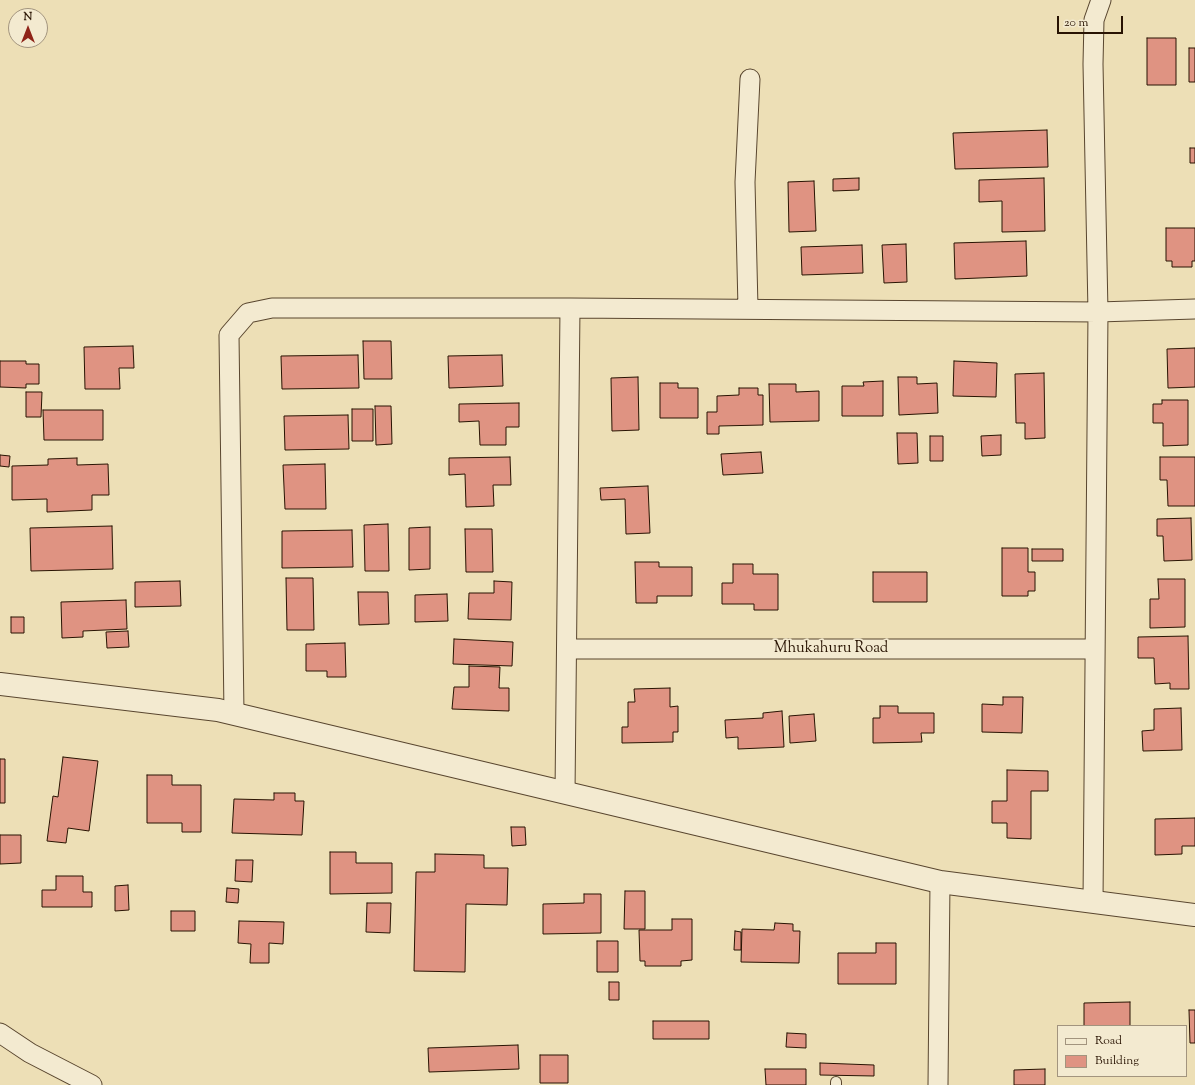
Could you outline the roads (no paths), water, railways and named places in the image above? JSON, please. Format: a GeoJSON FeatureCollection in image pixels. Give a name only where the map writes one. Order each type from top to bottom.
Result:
{"type":"FeatureCollection","features":[{"type":"Feature","properties":{"kind":"street"},"geometry":{"type":"LineString","coordinates":[[1092,902],[1098,312],[1092,64],[1094,20],[1101,0]]}},
{"type":"Feature","properties":{"kind":"street"},"geometry":{"type":"LineString","coordinates":[[748,308],[745,182],[750,79]]}},
{"type":"Feature","properties":{"kind":"street"},"geometry":{"type":"LineString","coordinates":[[234,714],[229,335],[248,313],[272,308],[748,308],[1098,312],[1195,309]]}},
{"type":"Feature","properties":{"kind":"street"},"geometry":{"type":"LineString","coordinates":[[564,793],[567,650],[570,308]]}},
{"type":"Feature","properties":{"kind":"street","name":"Mhukahuru Road"},"geometry":{"type":"LineString","coordinates":[[567,650],[1095,650]]}},
{"type":"Feature","properties":{"kind":"street"},"geometry":{"type":"LineString","coordinates":[[0,684],[218,710],[940,882],[1195,915]]}},
{"type":"Feature","properties":{"kind":"street"},"geometry":{"type":"LineString","coordinates":[[938,1085],[940,882]]}},
{"type":"Feature","properties":{"kind":"street"},"geometry":{"type":"LineString","coordinates":[[0,1033],[30,1053],[92,1085]]}}]}
